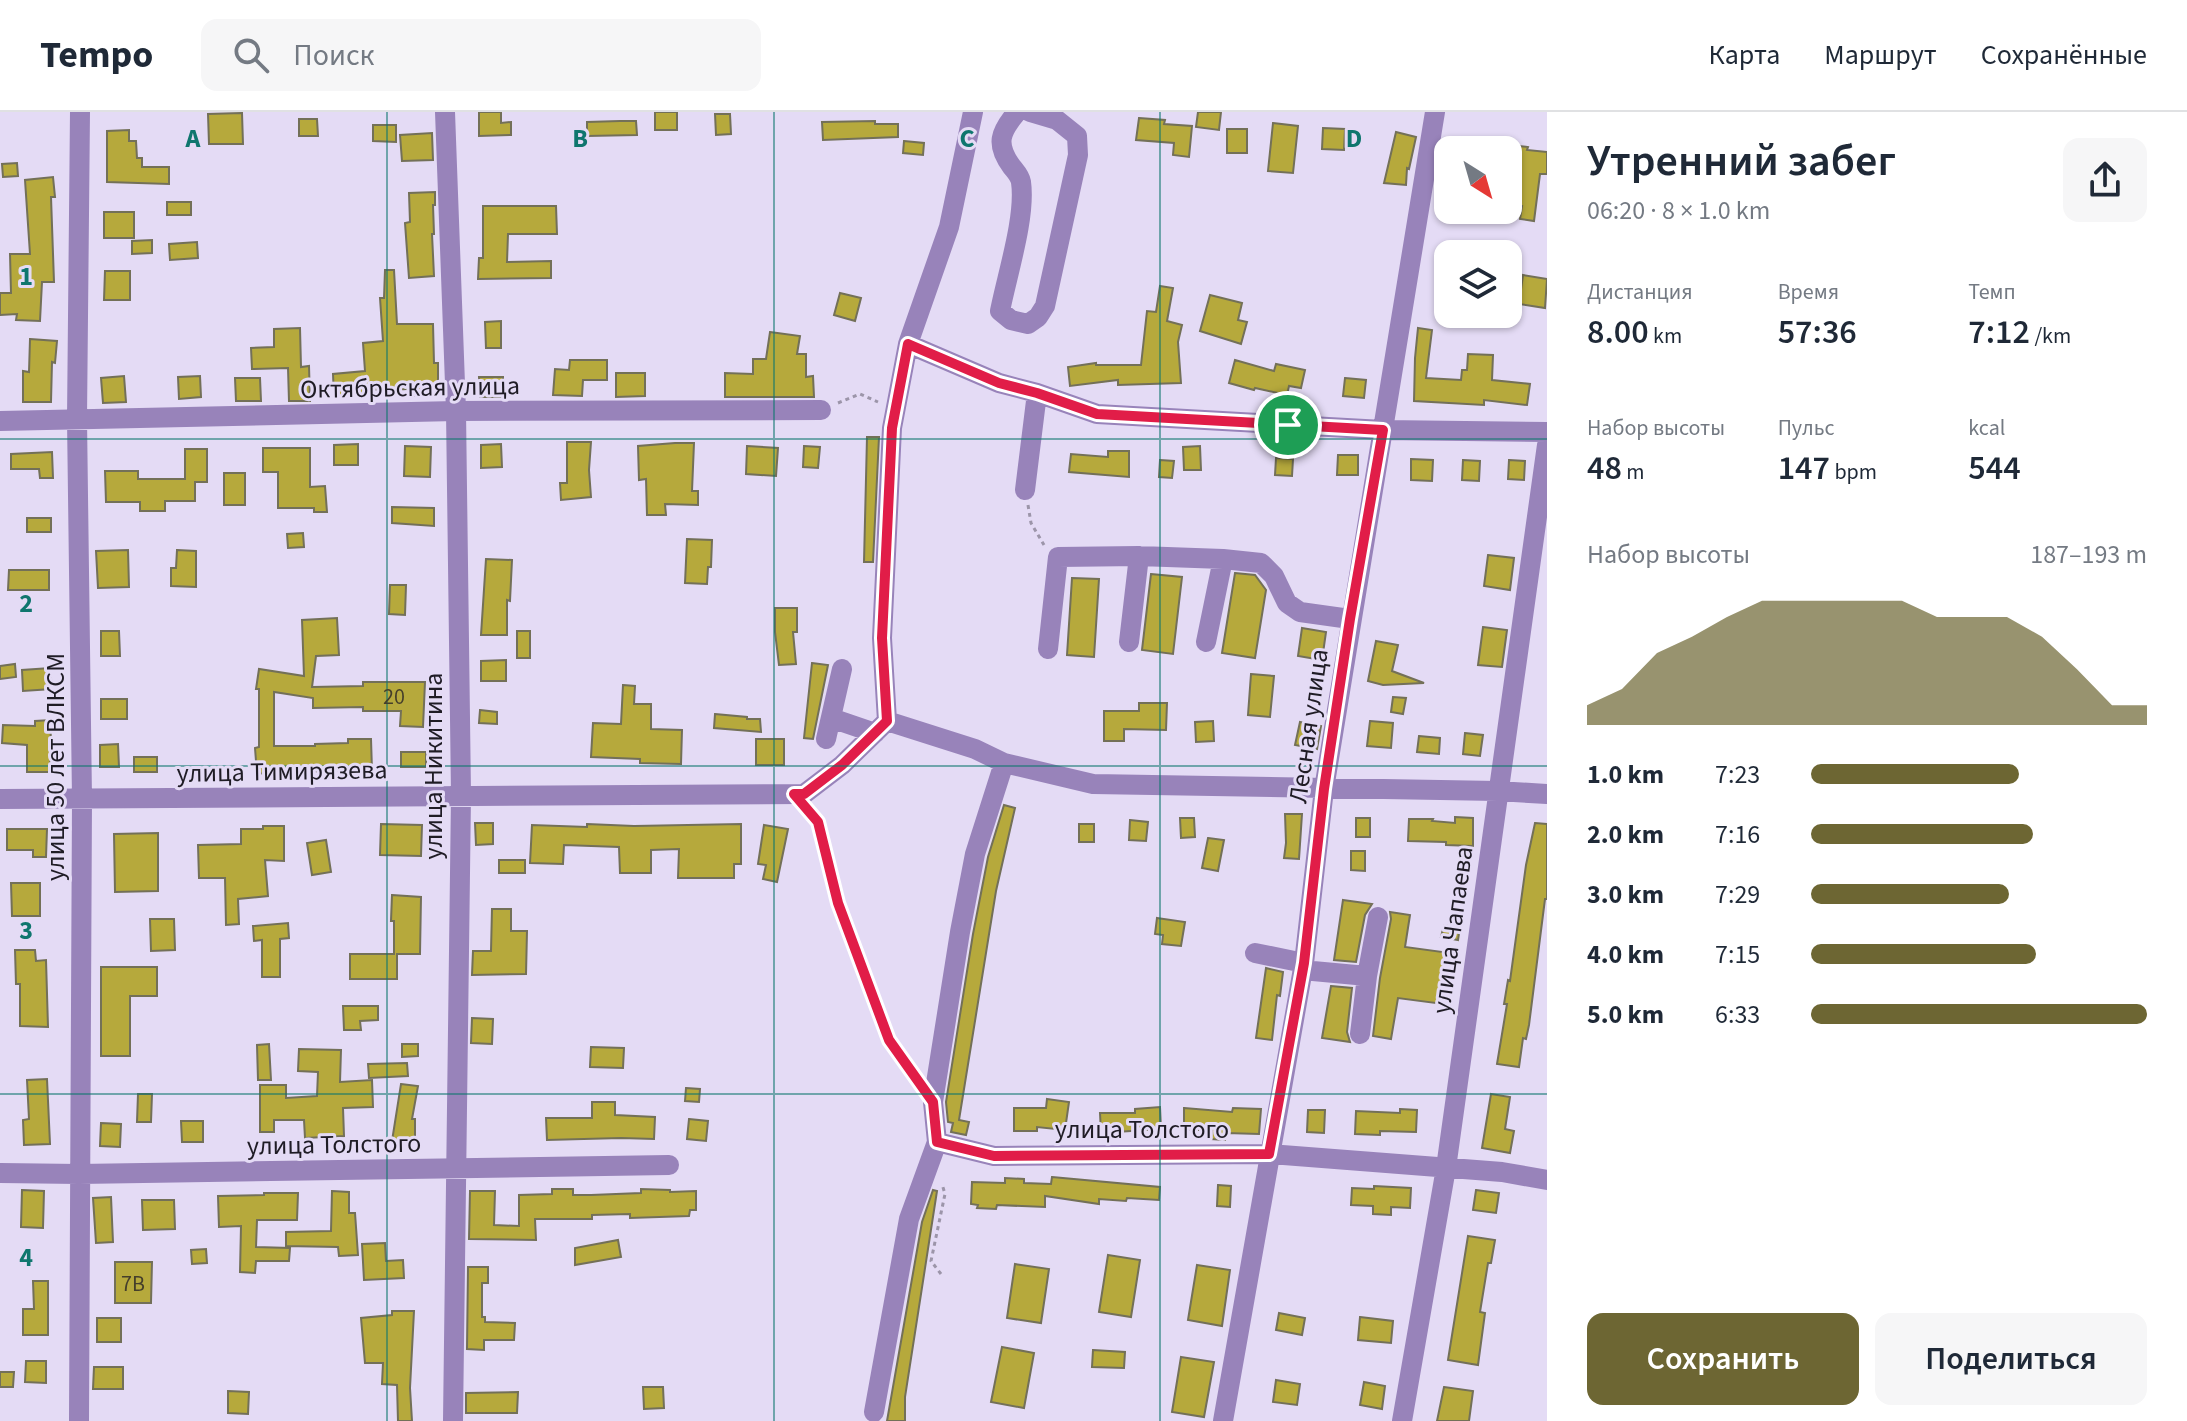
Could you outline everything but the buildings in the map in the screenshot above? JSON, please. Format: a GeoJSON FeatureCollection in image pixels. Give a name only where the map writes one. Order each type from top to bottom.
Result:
{"type":"FeatureCollection","features":[{"type":"Feature","properties":{"kind":"street","name":"улица 50 лет ВЛКСМ"},"geometry":{"type":"LineString","coordinates":[[79,1421],[82,799],[77,419],[80,112]]}},
{"type":"Feature","properties":{"kind":"street","name":"улица Никитина"},"geometry":{"type":"LineString","coordinates":[[445,112],[456,411],[461,795],[453,1421]]}},
{"type":"Feature","properties":{"kind":"street"},"geometry":{"type":"LineString","coordinates":[[799,794],[842,765],[881,727],[892,428],[908,344],[949,227],[973,112]]}},
{"type":"Feature","properties":{"kind":"street"},"geometry":{"type":"LineString","coordinates":[[1017,112],[1004,127],[1002,138],[1005,157],[1021,179],[1021,213],[1000,311],[1011,320],[1028,324],[1038,317],[1045,306],[1078,155],[1077,136],[1057,120],[1030,112]]}},
{"type":"Feature","properties":{"kind":"street"},"geometry":{"type":"LineString","coordinates":[[1350,619],[1435,112]]}},
{"type":"Feature","properties":{"kind":"street"},"geometry":{"type":"LineString","coordinates":[[908,344],[999,383],[1097,414],[1383,430],[1547,432]]}},
{"type":"Feature","properties":{"kind":"street"},"geometry":{"type":"LineString","coordinates":[[1025,490],[1037,393]]}},
{"type":"Feature","properties":{"kind":"street","name":"Октябрьская улица"},"geometry":{"type":"LineString","coordinates":[[0,421],[456,411],[826,408]]}},
{"type":"Feature","properties":{"kind":"street","name":"улица Чапаева"},"geometry":{"type":"LineString","coordinates":[[1402,1421],[1446,1168],[1547,445]]}},
{"type":"Feature","properties":{"kind":"street"},"geometry":{"type":"LineString","coordinates":[[1129,642],[1139,556]]}},
{"type":"Feature","properties":{"kind":"street","name":"Лесная улица"},"geometry":{"type":"LineString","coordinates":[[1058,557],[1139,556],[1261,563],[1274,576],[1287,603],[1300,612],[1350,619],[1324,789],[1303,966],[1223,1421]]}},
{"type":"Feature","properties":{"kind":"street"},"geometry":{"type":"LineString","coordinates":[[1048,649],[1058,557]]}},
{"type":"Feature","properties":{"kind":"street"},"geometry":{"type":"LineString","coordinates":[[1206,642],[1223,559]]}},
{"type":"Feature","properties":{"kind":"street"},"geometry":{"type":"LineString","coordinates":[[826,739],[842,669]]}},
{"type":"Feature","properties":{"kind":"street"},"geometry":{"type":"LineString","coordinates":[[831,718],[975,749],[1004,763],[1093,784],[1547,794]]}},
{"type":"Feature","properties":{"kind":"street"},"geometry":{"type":"LineString","coordinates":[[874,1412],[909,1219],[937,1142],[933,1102],[975,854],[1004,763]]}},
{"type":"Feature","properties":{"kind":"street","name":"улица Тимирязева"},"geometry":{"type":"LineString","coordinates":[[0,799],[799,794]]}},
{"type":"Feature","properties":{"kind":"street"},"geometry":{"type":"LineString","coordinates":[[1360,1034],[1378,917]]}},
{"type":"Feature","properties":{"kind":"street"},"geometry":{"type":"LineString","coordinates":[[1255,953],[1303,966],[1367,976]]}},
{"type":"Feature","properties":{"kind":"street","name":"улица Толстого"},"geometry":{"type":"LineString","coordinates":[[937,1142],[994,1156],[1269,1154],[1502,1172],[1547,1180]]}},
{"type":"Feature","properties":{"kind":"street","name":"улица Толстого"},"geometry":{"type":"LineString","coordinates":[[0,1173],[669,1165]]}},
{"type":"Feature","properties":{"kind":"path"},"geometry":{"type":"LineString","coordinates":[[826,408],[860,394],[879,403],[888,398]]}},
{"type":"Feature","properties":{"kind":"path"},"geometry":{"type":"LineString","coordinates":[[1025,490],[1031,523],[1042,544],[1058,557]]}},
{"type":"Feature","properties":{"kind":"path"},"geometry":{"type":"LineString","coordinates":[[799,794],[818,822],[838,903],[889,1040],[933,1102]]}},
{"type":"Feature","properties":{"kind":"path"},"geometry":{"type":"LineString","coordinates":[[941,1274],[931,1261],[945,1194],[942,1183]]}},
{"type":"Feature","properties":{"kind":"route"},"geometry":{"type":"LineString","coordinates":[[908,344],[999,383],[1097,414],[1288,425],[1383,430],[1324,789],[1304,963],[1269,1154],[994,1156],[937,1142],[933,1102],[889,1040],[838,903],[818,822],[794,794],[804,794],[842,765],[887,721],[882,638],[892,428],[908,344]]}}]}
